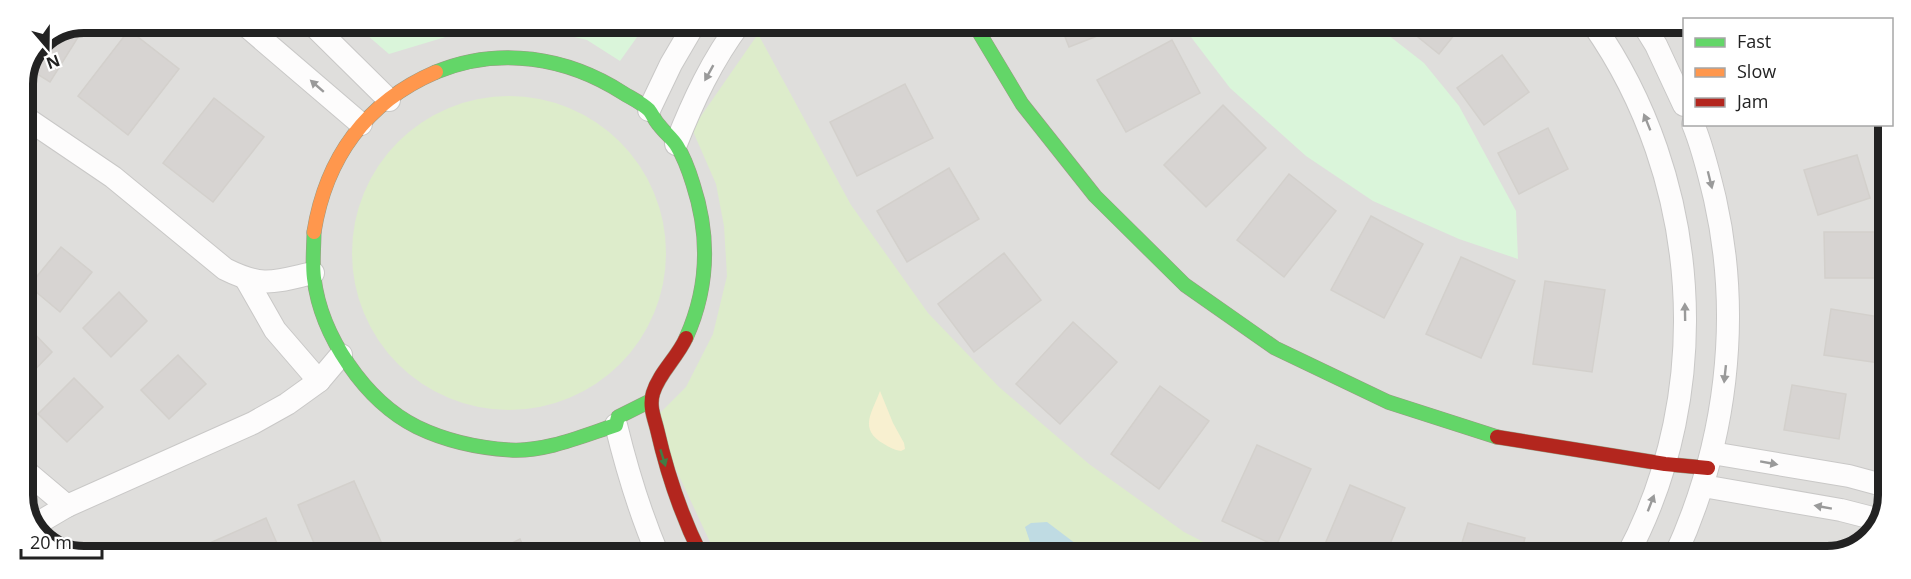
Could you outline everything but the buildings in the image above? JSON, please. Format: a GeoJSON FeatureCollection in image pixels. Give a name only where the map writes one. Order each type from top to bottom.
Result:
{"type":"FeatureCollection","features":[{"type":"Feature","properties":{"kind":"street"},"geometry":{"type":"LineString","coordinates":[[255,33],[361,124]]}},
{"type":"Feature","properties":{"kind":"street"},"geometry":{"type":"LineString","coordinates":[[321,33],[389,99]]}},
{"type":"Feature","properties":{"kind":"street"},"geometry":{"type":"LineString","coordinates":[[649,110],[689,33]]}},
{"type":"Feature","properties":{"kind":"street"},"geometry":{"type":"LineString","coordinates":[[676,144],[709,72],[734,33]]}},
{"type":"Feature","properties":{"kind":"street"},"geometry":{"type":"LineString","coordinates":[[979,33],[1022,104],[1095,196],[1185,285],[1275,348],[1388,402],[1504,439],[1665,464],[1708,469],[1849,476],[1878,484]]}},
{"type":"Feature","properties":{"kind":"street"},"geometry":{"type":"LineString","coordinates":[[1599,33],[1626,77],[1661,160],[1673,204],[1681,248],[1685,291],[1682,379],[1675,422],[1665,464],[1650,506],[1632,546]]}},
{"type":"Feature","properties":{"kind":"street"},"geometry":{"type":"LineString","coordinates":[[1649,33],[1683,103]]}},
{"type":"Feature","properties":{"kind":"street"},"geometry":{"type":"LineString","coordinates":[[616,425],[571,440],[533,448],[513,450],[484,448],[455,442],[418,428],[401,418],[358,380],[341,355],[324,320],[313,273],[312,246],[315,220],[322,194],[332,169],[361,124],[389,99],[420,79],[447,67],[476,60],[505,57],[564,64],[617,89],[649,110],[657,123],[676,144],[699,200],[705,231],[706,263],[702,295],[692,325],[678,354],[659,380],[650,401],[660,447],[674,492],[697,546]]}},
{"type":"Feature","properties":{"kind":"street"},"geometry":{"type":"LineString","coordinates":[[33,123],[113,177],[225,269],[246,279],[263,283],[313,273]]}},
{"type":"Feature","properties":{"kind":"street"},"geometry":{"type":"LineString","coordinates":[[1679,546],[1708,469],[1721,407],[1727,360],[1726,267],[1712,186],[1694,126]]}},
{"type":"Feature","properties":{"kind":"street"},"geometry":{"type":"LineString","coordinates":[[246,279],[275,330],[319,381]]}},
{"type":"Feature","properties":{"kind":"street"},"geometry":{"type":"LineString","coordinates":[[41,521],[67,506],[253,423],[287,404],[319,381],[341,355]]}},
{"type":"Feature","properties":{"kind":"street"},"geometry":{"type":"LineString","coordinates":[[650,401],[618,417],[616,425],[631,483],[654,546]]}},
{"type":"Feature","properties":{"kind":"street"},"geometry":{"type":"LineString","coordinates":[[1708,469],[1872,518]]}},
{"type":"Feature","properties":{"kind":"street"},"geometry":{"type":"LineString","coordinates":[[33,477],[67,506]]}},
{"type":"Feature","properties":{"kind":"shaded area"},"geometry":{"type":"Polygon","coordinates":[[[84,33],[1683,33],[1683,126],[1878,126],[1878,495],[1876,508],[1865,529],[1849,541],[1833,546],[84,546],[71,544],[48,531],[40,520],[33,498],[33,84],[34,74],[42,56],[48,48],[65,37],[84,33]]]}},
{"type":"Feature","properties":{"kind":"green space"},"geometry":{"type":"Polygon","coordinates":[[[365,33],[459,33],[389,54],[365,33]]]}},
{"type":"Feature","properties":{"kind":"green space"},"geometry":{"type":"Polygon","coordinates":[[[557,33],[640,33],[620,61],[587,40],[557,33]]]}},
{"type":"Feature","properties":{"kind":"green space"},"geometry":{"type":"Polygon","coordinates":[[[1188,33],[1386,33],[1424,63],[1459,106],[1516,211],[1518,259],[1459,239],[1373,201],[1306,156],[1230,88],[1188,33]]]}},
{"type":"Feature","properties":{"kind":"green space"},"geometry":{"type":"Polygon","coordinates":[[[758,34],[851,205],[928,313],[999,387],[1089,464],[1184,532],[1211,546],[712,546],[653,420],[686,387],[713,334],[727,276],[724,226],[716,184],[692,129],[758,34]]]}},
{"type":"Feature","properties":{"kind":"green space"},"geometry":{"type":"Polygon","coordinates":[[[509,96],[540,99],[569,108],[596,122],[620,142],[640,166],[654,193],[663,222],[666,253],[663,284],[654,313],[640,340],[620,364],[596,384],[569,398],[540,407],[509,410],[478,407],[449,398],[422,384],[398,364],[378,340],[364,313],[355,284],[352,253],[355,222],[364,193],[378,166],[398,142],[422,122],[449,108],[478,99],[509,96]]]}},
{"type":"Feature","properties":{"kind":"sand"},"geometry":{"type":"Polygon","coordinates":[[[880,391],[904,443],[905,449],[901,451],[884,444],[871,432],[869,420],[880,391]]]}},
{"type":"Feature","properties":{"kind":"water"},"geometry":{"type":"Polygon","coordinates":[[[1047,522],[1079,546],[1032,546],[1025,527],[1031,523],[1047,522]]]}},
{"type":"Feature","properties":{"kind":"traffic: fast"},"geometry":{"type":"LineString","coordinates":[[979,33],[1022,104],[1095,196],[1185,285],[1275,348],[1388,402],[1497,437]]}},
{"type":"Feature","properties":{"kind":"traffic: fast"},"geometry":{"type":"LineString","coordinates":[[436,72],[484,59],[532,59],[579,71],[601,81],[649,110],[682,155],[699,203],[704,242],[703,281],[694,319],[686,338]]}},
{"type":"Feature","properties":{"kind":"traffic: fast"},"geometry":{"type":"LineString","coordinates":[[314,232],[313,272],[318,300],[336,344],[363,384],[398,416],[417,427],[474,446],[523,450],[564,442],[616,425],[618,417],[650,401]]}},
{"type":"Feature","properties":{"kind":"traffic: slow"},"geometry":{"type":"LineString","coordinates":[[314,232],[328,180],[353,136],[389,99],[411,84],[436,72]]}},
{"type":"Feature","properties":{"kind":"traffic: jam"},"geometry":{"type":"LineString","coordinates":[[686,338],[656,386],[652,407],[675,494],[697,546]]}},
{"type":"Feature","properties":{"kind":"traffic: jam"},"geometry":{"type":"LineString","coordinates":[[1497,437],[1665,464],[1708,468]]}}]}
